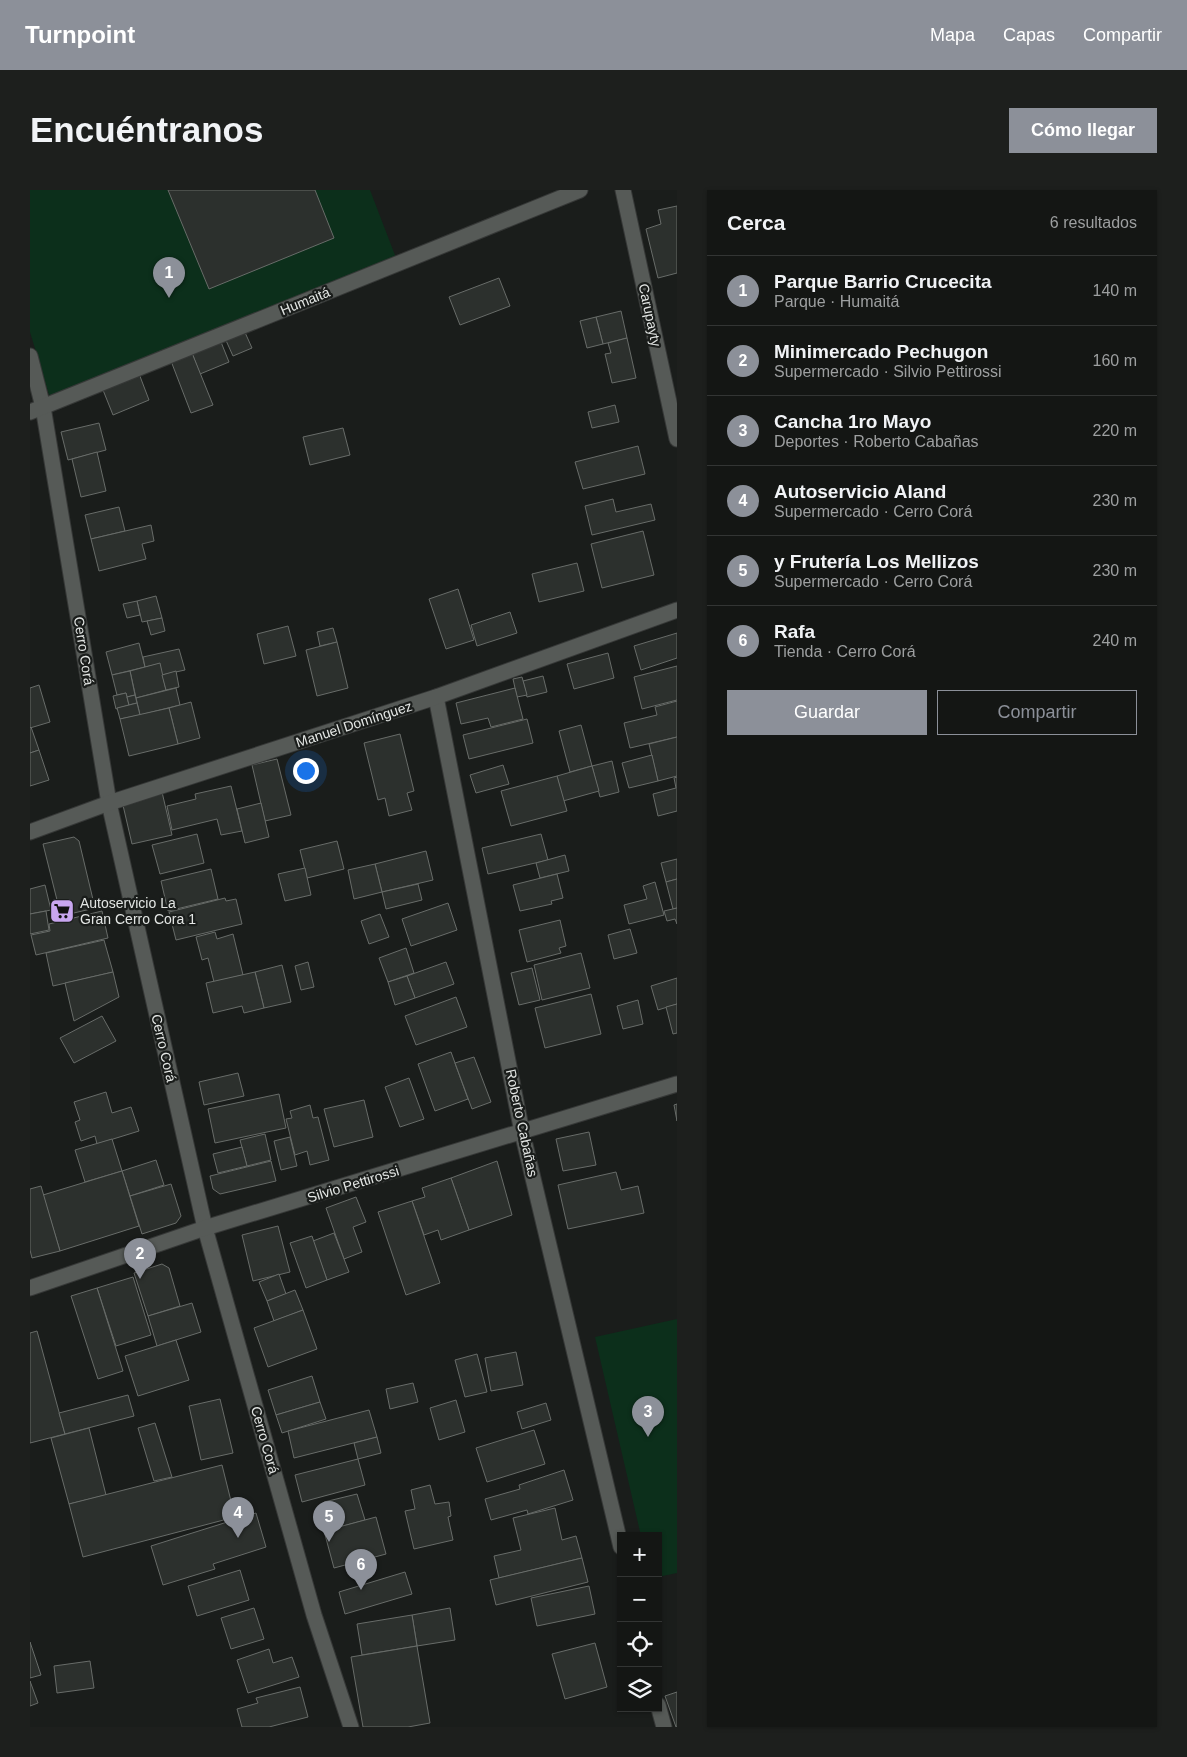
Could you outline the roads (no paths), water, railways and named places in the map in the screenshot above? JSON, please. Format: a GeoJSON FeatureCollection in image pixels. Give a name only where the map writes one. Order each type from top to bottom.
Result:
{"type":"FeatureCollection","features":[{"type":"Feature","properties":{"kind":"street","name":"Humaitá"},"geometry":{"type":"LineString","coordinates":[[37,409],[580,190]]}},
{"type":"Feature","properties":{"kind":"street","name":"Carupayty"},"geometry":{"type":"LineString","coordinates":[[623,190],[677,439]]}},
{"type":"Feature","properties":{"kind":"street","name":"Cerro Corá"},"geometry":{"type":"LineString","coordinates":[[30,356],[37,409],[109,803],[205,1228],[314,1615],[351,1727]]}},
{"type":"Feature","properties":{"kind":"street","name":"Manuel Domínguez"},"geometry":{"type":"LineString","coordinates":[[30,832],[109,803],[436,697],[677,610]]}},
{"type":"Feature","properties":{"kind":"street","name":"Roberto Cabañas"},"geometry":{"type":"LineString","coordinates":[[436,697],[522,1132],[617,1532]]}},
{"type":"Feature","properties":{"kind":"street","name":"Silvio Pettirossi"},"geometry":{"type":"LineString","coordinates":[[30,1288],[205,1228],[677,1084]]}},
{"type":"Feature","properties":{"kind":"street"},"geometry":{"type":"LineString","coordinates":[[660,1712],[664,1727]]}},
{"type":"Feature","properties":{"kind":"place","name":"Parque Barrio Crucecita"},"geometry":{"type":"Point","coordinates":[169,298]}},
{"type":"Feature","properties":{"kind":"place","name":"Autoservicio La Gran Cerro Cora 1"},"geometry":{"type":"Point","coordinates":[62,911]}},
{"type":"Feature","properties":{"kind":"place","name":"Minimercado Pechugon"},"geometry":{"type":"Point","coordinates":[140,1279]}},
{"type":"Feature","properties":{"kind":"place","name":"Cancha 1ro Mayo"},"geometry":{"type":"Point","coordinates":[648,1437]}},
{"type":"Feature","properties":{"kind":"place","name":"Autoservicio Aland"},"geometry":{"type":"Point","coordinates":[238,1538]}},
{"type":"Feature","properties":{"kind":"place","name":"y Frutería Los Mellizos"},"geometry":{"type":"Point","coordinates":[329,1542]}},
{"type":"Feature","properties":{"kind":"place","name":"Rafa"},"geometry":{"type":"Point","coordinates":[361,1590]}}]}
